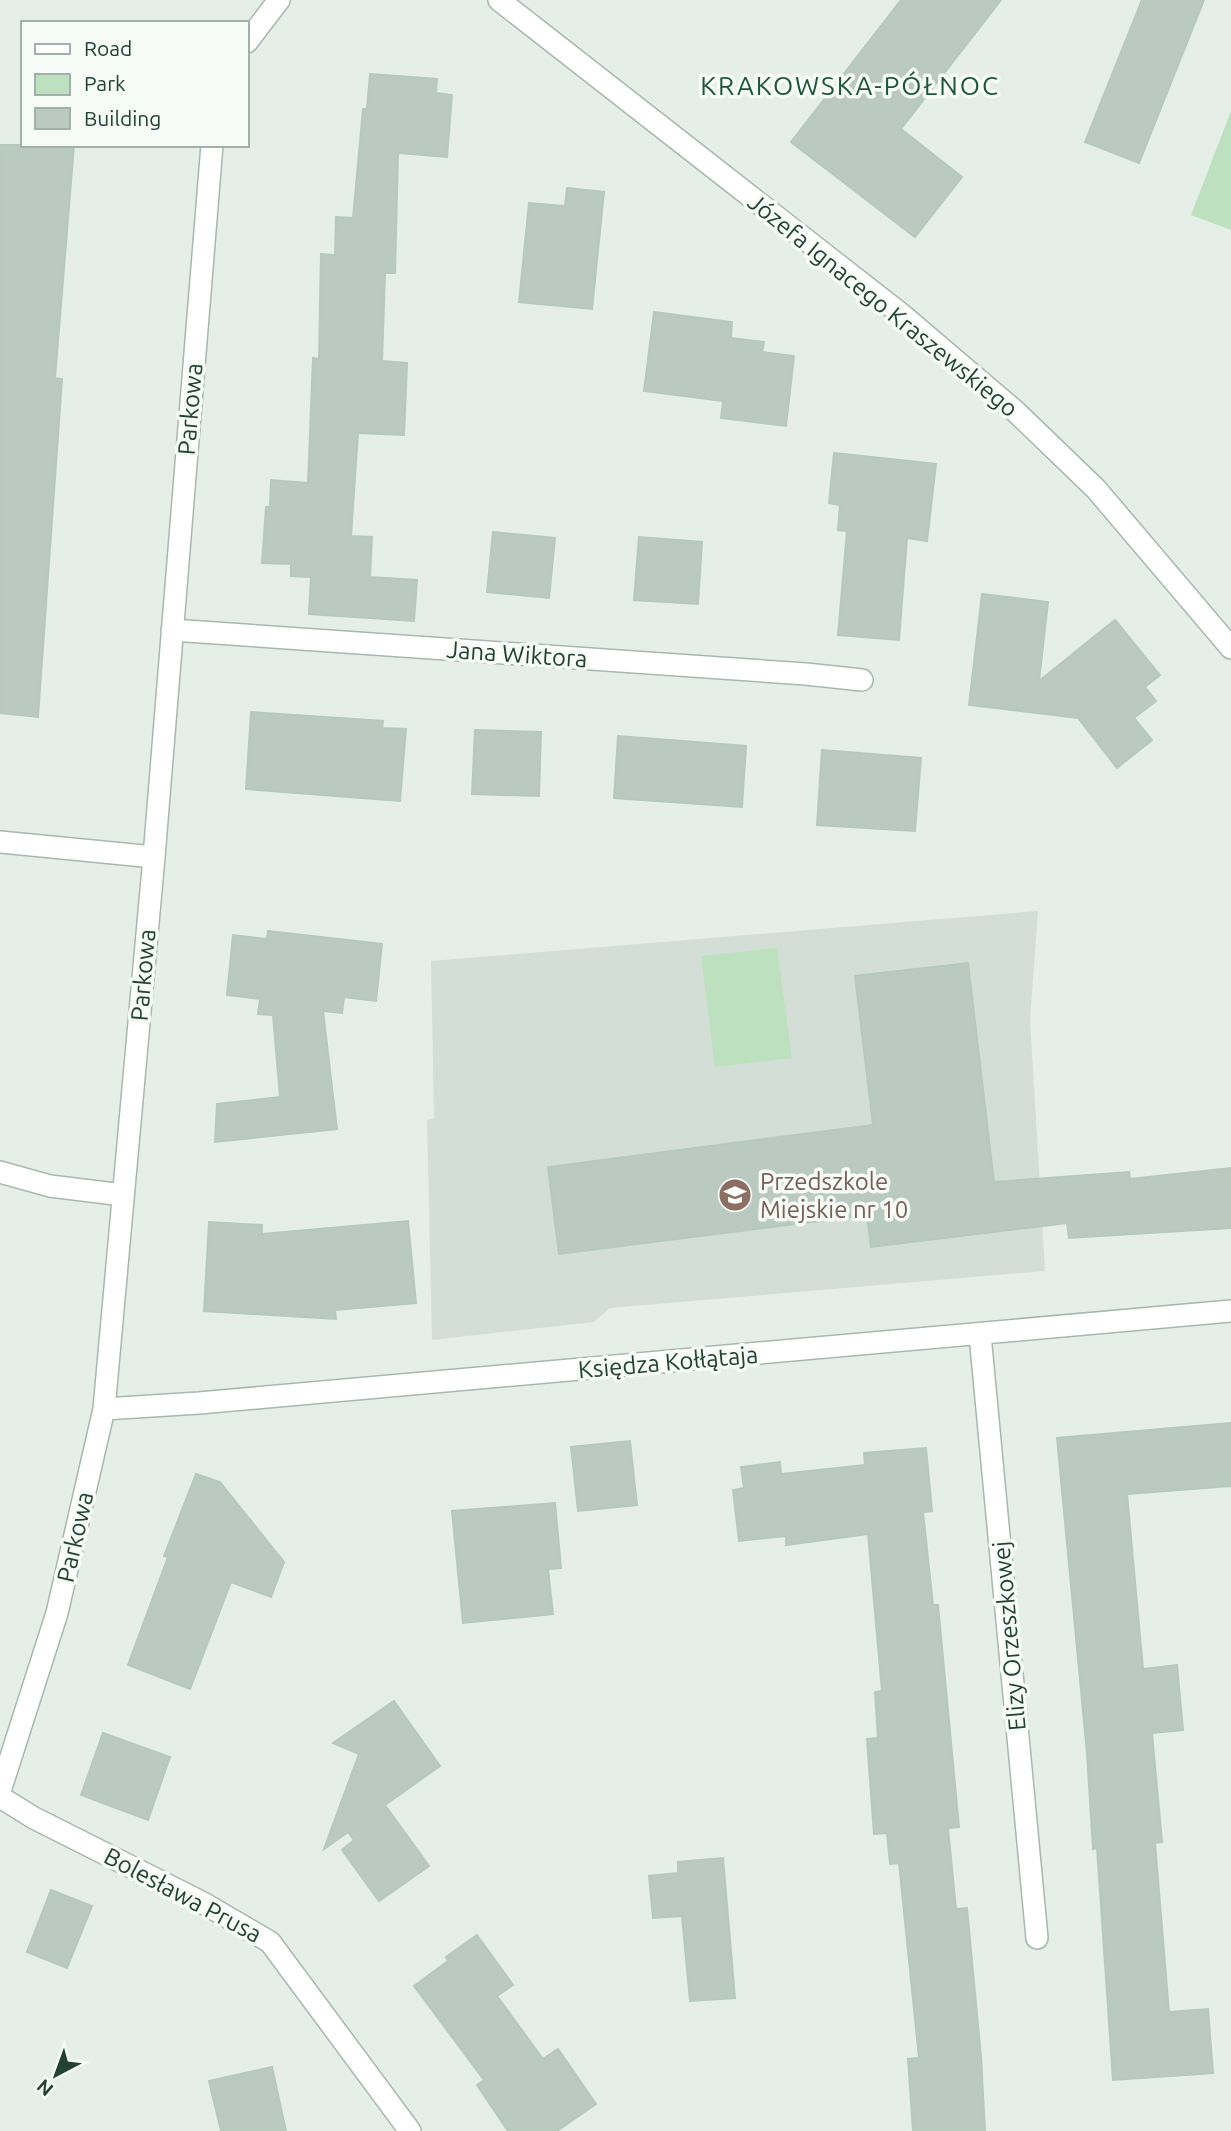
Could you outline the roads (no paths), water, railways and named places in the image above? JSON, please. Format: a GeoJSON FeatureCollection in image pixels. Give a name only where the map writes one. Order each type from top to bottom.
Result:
{"type":"FeatureCollection","features":[{"type":"Feature","properties":{"kind":"street"},"geometry":{"type":"LineString","coordinates":[[248,41],[279,0]]}},
{"type":"Feature","properties":{"kind":"street","name":"Józefa Ignacego Kraszewskiego"},"geometry":{"type":"LineString","coordinates":[[499,0],[901,314],[1015,411],[1096,489],[1231,648]]}},
{"type":"Feature","properties":{"kind":"street","name":"Parkowa"},"geometry":{"type":"LineString","coordinates":[[0,1791],[58,1613],[104,1409],[154,857],[212,147]]}},
{"type":"Feature","properties":{"kind":"street","name":"Jana Wiktora"},"geometry":{"type":"LineString","coordinates":[[172,630],[862,680]]}},
{"type":"Feature","properties":{"kind":"street"},"geometry":{"type":"LineString","coordinates":[[0,842],[154,857]]}},
{"type":"Feature","properties":{"kind":"street"},"geometry":{"type":"LineString","coordinates":[[0,1172],[50,1186],[123,1195]]}},
{"type":"Feature","properties":{"kind":"street","name":"Księdza Kołłątaja"},"geometry":{"type":"LineString","coordinates":[[104,1409],[199,1403],[1231,1311]]}},
{"type":"Feature","properties":{"kind":"street","name":"Elizy Orzeszkowej"},"geometry":{"type":"LineString","coordinates":[[980,1335],[1037,1938]]}},
{"type":"Feature","properties":{"kind":"street","name":"Bolesława Prusa"},"geometry":{"type":"LineString","coordinates":[[0,1797],[34,1818],[205,1904],[270,1942],[410,2131]]}},
{"type":"Feature","properties":{"kind":"place","name":"Przedszkole Miejskie nr 10"},"geometry":{"type":"Point","coordinates":[735,1195]}},
{"type":"Feature","properties":{"kind":"district","name":"KRAKOWSKA-PÓŁNOC"},"geometry":{"type":"Point","coordinates":[850,85]}}]}
